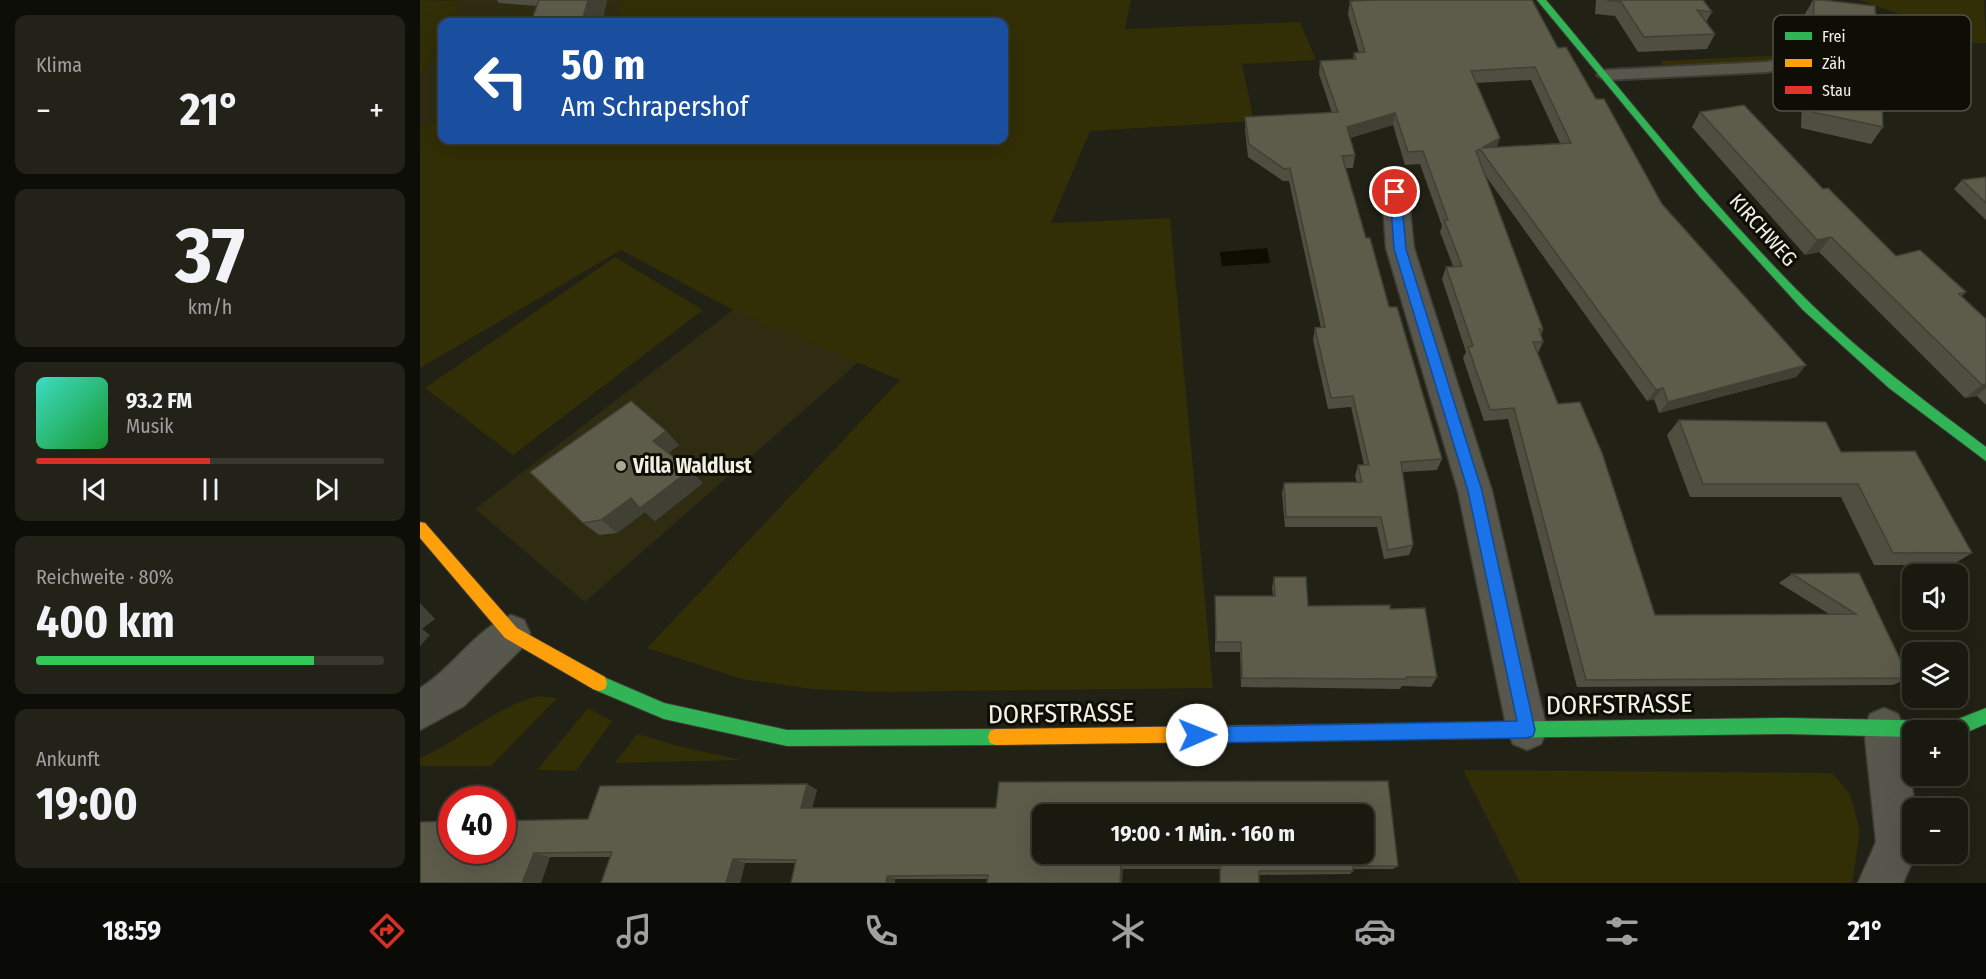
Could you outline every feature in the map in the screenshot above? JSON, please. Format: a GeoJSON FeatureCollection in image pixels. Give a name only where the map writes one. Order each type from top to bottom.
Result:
{"type":"FeatureCollection","features":[{"type":"Feature","properties":{"kind":"street","name":"KIRCHWEG"},"geometry":{"type":"LineString","coordinates":[[1541,0],[1747,246],[1808,309],[1881,375],[1986,455]]}},
{"type":"Feature","properties":{"kind":"street"},"geometry":{"type":"LineString","coordinates":[[1395,192],[1400,249],[1475,491],[1527,730]]}},
{"type":"Feature","properties":{"kind":"street","name":"DORFSTRASSE"},"geometry":{"type":"LineString","coordinates":[[420,528],[511,633],[585,677],[664,711],[787,738],[1053,737],[1787,726],[1953,729],[1986,716]]}},
{"type":"Feature","properties":{"kind":"street"},"geometry":{"type":"LineString","coordinates":[[420,710],[450,692],[511,633]]}},
{"type":"Feature","properties":{"kind":"street"},"geometry":{"type":"LineString","coordinates":[[1880,883],[1898,844],[1884,728]]}},
{"type":"Feature","properties":{"kind":"lane"},"geometry":{"type":"LineString","coordinates":[[1605,75],[1773,66]]}},
{"type":"Feature","properties":{"kind":"shaded area"},"geometry":{"type":"Polygon","coordinates":[[[420,0],[462,1],[453,18],[438,18],[438,43],[420,77],[420,0]]]}},
{"type":"Feature","properties":{"kind":"shaded area"},"geometry":{"type":"Polygon","coordinates":[[[437,0],[622,0],[617,18],[453,18],[461,1],[437,0]]]}},
{"type":"Feature","properties":{"kind":"shaded area"},"geometry":{"type":"Polygon","coordinates":[[[622,0],[1131,0],[1125,29],[1300,22],[1316,60],[1242,64],[1254,121],[1090,131],[1051,223],[1170,218],[1213,688],[877,692],[812,689],[742,679],[647,648],[900,380],[733,310],[621,250],[420,368],[420,126],[438,123],[438,144],[1008,144],[1008,18],[617,18],[622,0]]]}},
{"type":"Feature","properties":{"kind":"shaded area"},"geometry":{"type":"Polygon","coordinates":[[[1859,0],[1984,0],[1986,43],[1971,43],[1971,15],[1903,15],[1859,0]]]}},
{"type":"Feature","properties":{"kind":"shaded area"},"geometry":{"type":"Polygon","coordinates":[[[438,43],[438,123],[420,126],[420,77],[438,43]]]}},
{"type":"Feature","properties":{"kind":"shaded area"},"geometry":{"type":"Polygon","coordinates":[[[1773,56],[1773,61],[1768,62],[1664,67],[1660,61],[1773,56]]]}},
{"type":"Feature","properties":{"kind":"shaded area"},"geometry":{"type":"Polygon","coordinates":[[[1267,248],[1270,263],[1222,266],[1220,252],[1267,248]]]}},
{"type":"Feature","properties":{"kind":"shaded area"},"geometry":{"type":"Polygon","coordinates":[[[615,257],[703,310],[513,455],[425,388],[615,257]]]}},
{"type":"Feature","properties":{"kind":"shaded area"},"geometry":{"type":"Polygon","coordinates":[[[733,310],[860,361],[585,602],[475,509],[733,310]]]}},
{"type":"Feature","properties":{"kind":"shaded area"},"geometry":{"type":"Polygon","coordinates":[[[538,696],[557,698],[491,766],[420,766],[420,758],[506,708],[538,696]]]}},
{"type":"Feature","properties":{"kind":"shaded area"},"geometry":{"type":"Polygon","coordinates":[[[588,708],[612,721],[576,771],[537,770],[588,708]]]}},
{"type":"Feature","properties":{"kind":"shaded area"},"geometry":{"type":"Polygon","coordinates":[[[637,734],[679,746],[741,760],[615,763],[637,734]]]}},
{"type":"Feature","properties":{"kind":"shaded area"},"geometry":{"type":"Polygon","coordinates":[[[1463,770],[1832,773],[1850,794],[1860,831],[1852,883],[1520,883],[1463,770]]]}},
{"type":"Feature","properties":{"kind":"building"},"geometry":{"type":"Polygon","coordinates":[[[539,0],[588,0],[583,18],[532,18],[539,0]]]}},
{"type":"Feature","properties":{"kind":"building"},"geometry":{"type":"Polygon","coordinates":[[[1532,0],[1558,48],[1566,47],[1596,99],[1604,99],[1662,204],[1806,365],[1668,402],[1663,388],[1656,390],[1480,149],[1476,151],[1543,329],[1539,329],[1543,342],[1533,342],[1558,404],[1580,402],[1602,453],[1655,615],[1856,614],[1792,574],[1859,573],[1902,663],[1902,678],[1586,680],[1514,408],[1490,410],[1468,347],[1473,346],[1446,267],[1462,266],[1444,220],[1448,220],[1423,151],[1408,152],[1395,113],[1347,127],[1355,155],[1342,156],[1366,238],[1370,238],[1389,307],[1397,307],[1442,459],[1401,462],[1413,545],[1388,550],[1381,517],[1286,517],[1284,483],[1362,482],[1358,465],[1369,465],[1353,396],[1331,398],[1315,328],[1325,327],[1290,168],[1284,169],[1249,144],[1245,117],[1338,112],[1320,61],[1356,59],[1354,53],[1365,52],[1350,1],[1532,0]],[[1535,67],[1471,71],[1500,138],[1482,148],[1571,143],[1535,67]]]}},
{"type":"Feature","properties":{"kind":"building"},"geometry":{"type":"Polygon","coordinates":[[[1606,0],[1703,0],[1712,12],[1697,10],[1715,34],[1644,37],[1621,2],[1606,0]]]}},
{"type":"Feature","properties":{"kind":"building"},"geometry":{"type":"Polygon","coordinates":[[[1814,0],[1875,6],[1876,15],[1814,15],[1814,0]]]}},
{"type":"Feature","properties":{"kind":"building"},"geometry":{"type":"Polygon","coordinates":[[[1744,105],[1823,189],[1828,188],[1896,256],[1920,250],[1966,292],[1959,294],[1986,319],[1986,384],[1982,385],[1831,237],[1817,240],[1700,112],[1744,105]]]}},
{"type":"Feature","properties":{"kind":"building"},"geometry":{"type":"Polygon","coordinates":[[[1882,111],[1883,127],[1812,112],[1882,111]]]}},
{"type":"Feature","properties":{"kind":"building"},"geometry":{"type":"Polygon","coordinates":[[[1986,177],[1986,203],[1962,180],[1986,177]]]}},
{"type":"Feature","properties":{"kind":"building","name":"Villa Waldlust"},"geometry":{"type":"Polygon","coordinates":[[[631,401],[666,431],[653,441],[690,470],[640,508],[631,498],[601,520],[583,523],[530,472],[631,401]]]}},
{"type":"Feature","properties":{"kind":"building"},"geometry":{"type":"Polygon","coordinates":[[[1679,420],[1826,422],[1841,452],[1915,451],[1972,553],[1893,553],[1858,484],[1703,484],[1679,420]]]}},
{"type":"Feature","properties":{"kind":"building"},"geometry":{"type":"Polygon","coordinates":[[[1274,577],[1306,577],[1308,606],[1390,605],[1390,609],[1425,608],[1437,677],[1406,677],[1406,679],[1242,678],[1241,642],[1216,642],[1215,596],[1275,596],[1274,577]]]}},
{"type":"Feature","properties":{"kind":"building"},"geometry":{"type":"Polygon","coordinates":[[[1388,781],[1398,866],[1353,866],[1353,871],[1259,871],[1259,883],[1220,883],[1220,865],[1121,865],[1120,883],[987,883],[988,875],[887,876],[886,883],[791,883],[796,860],[733,859],[726,883],[601,883],[612,852],[534,853],[522,883],[420,883],[420,822],[438,821],[438,864],[516,864],[516,821],[588,819],[600,786],[807,784],[801,808],[996,808],[999,782],[1388,781]]]}},
{"type":"Feature","properties":{"kind":"traffic: fast"},"geometry":{"type":"LineString","coordinates":[[1541,0],[1704,195],[1807,307],[1871,366],[1986,455]]}},
{"type":"Feature","properties":{"kind":"traffic: fast"},"geometry":{"type":"LineString","coordinates":[[599,683],[664,711],[787,738],[996,737]]}},
{"type":"Feature","properties":{"kind":"traffic: fast"},"geometry":{"type":"LineString","coordinates":[[1494,730],[1787,726],[1953,729],[1986,716]]}},
{"type":"Feature","properties":{"kind":"traffic: slow"},"geometry":{"type":"LineString","coordinates":[[420,528],[511,633],[599,683]]}},
{"type":"Feature","properties":{"kind":"traffic: slow"},"geometry":{"type":"LineString","coordinates":[[996,737],[1289,733]]}},
{"type":"Feature","properties":{"kind":"traffic: jam"},"geometry":{"type":"LineString","coordinates":[[1289,733],[1494,730]]}},
{"type":"Feature","properties":{"kind":"place","name":"Villa Waldlust"},"geometry":{"type":"Point","coordinates":[621,466]}},
{"type":"Feature","properties":{"kind":"route"},"geometry":{"type":"LineString","coordinates":[[1197,735],[1527,730],[1475,491],[1400,249],[1395,192]]}}]}
